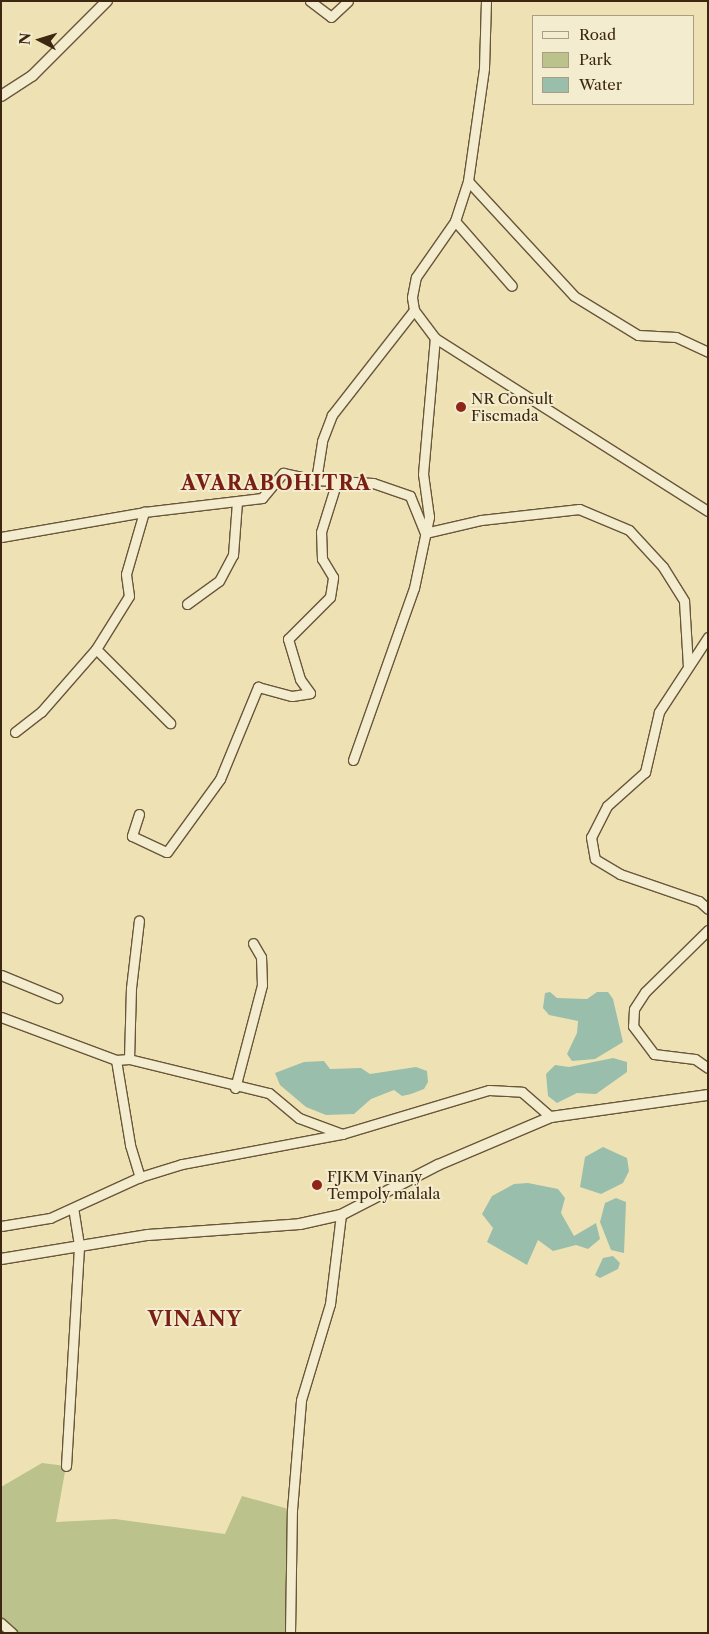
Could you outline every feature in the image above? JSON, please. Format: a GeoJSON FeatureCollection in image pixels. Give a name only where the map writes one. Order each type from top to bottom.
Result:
{"type":"FeatureCollection","features":[{"type":"Feature","properties":{"kind":"street"},"geometry":{"type":"LineString","coordinates":[[1,96],[32,76],[107,1]]}},
{"type":"Feature","properties":{"kind":"street"},"geometry":{"type":"LineString","coordinates":[[310,1],[331,17],[348,1]]}},
{"type":"Feature","properties":{"kind":"street"},"geometry":{"type":"LineString","coordinates":[[316,480],[322,441],[332,415],[414,310],[416,277],[455,221],[468,181],[484,68],[486,1]]}},
{"type":"Feature","properties":{"kind":"street"},"geometry":{"type":"LineString","coordinates":[[468,181],[574,296],[638,336],[676,337],[708,352]]}},
{"type":"Feature","properties":{"kind":"street"},"geometry":{"type":"LineString","coordinates":[[455,221],[512,286]]}},
{"type":"Feature","properties":{"kind":"street"},"geometry":{"type":"LineString","coordinates":[[414,310],[436,338],[708,511]]}},
{"type":"Feature","properties":{"kind":"street"},"geometry":{"type":"LineString","coordinates":[[353,760],[414,588],[429,517],[423,474],[424,440],[436,338]]}},
{"type":"Feature","properties":{"kind":"street"},"geometry":{"type":"LineString","coordinates":[[1,538],[144,512],[262,498],[283,473],[316,480],[373,483],[410,496],[425,533]]}},
{"type":"Feature","properties":{"kind":"street"},"geometry":{"type":"LineString","coordinates":[[139,814],[132,836],[166,852],[220,779],[258,687],[292,696],[310,693],[300,679],[288,639],[330,597],[332,578],[322,560],[321,532],[337,481]]}},
{"type":"Feature","properties":{"kind":"street"},"geometry":{"type":"LineString","coordinates":[[186,604],[219,581],[232,555],[238,502]]}},
{"type":"Feature","properties":{"kind":"street"},"geometry":{"type":"LineString","coordinates":[[425,533],[481,520],[579,509],[629,530],[663,566],[684,601],[688,666]]}},
{"type":"Feature","properties":{"kind":"street"},"geometry":{"type":"LineString","coordinates":[[15,732],[41,712],[96,649],[129,596],[126,574],[144,512]]}},
{"type":"Feature","properties":{"kind":"street"},"geometry":{"type":"LineString","coordinates":[[708,637],[659,712],[644,772],[607,806],[590,837],[595,859],[612,869],[699,901],[708,909]]}},
{"type":"Feature","properties":{"kind":"street"},"geometry":{"type":"LineString","coordinates":[[96,649],[170,724]]}},
{"type":"Feature","properties":{"kind":"street"},"geometry":{"type":"LineString","coordinates":[[129,1059],[139,920]]}},
{"type":"Feature","properties":{"kind":"street"},"geometry":{"type":"LineString","coordinates":[[708,930],[645,992],[634,1009],[632,1026],[654,1054],[695,1059],[708,1068]]}},
{"type":"Feature","properties":{"kind":"street"},"geometry":{"type":"LineString","coordinates":[[235,1088],[262,985],[261,957],[253,943]]}},
{"type":"Feature","properties":{"kind":"street"},"geometry":{"type":"LineString","coordinates":[[1,975],[57,998]]}},
{"type":"Feature","properties":{"kind":"street"},"geometry":{"type":"LineString","coordinates":[[1,1017],[116,1060],[129,1059],[235,1088],[269,1093],[299,1118],[342,1134]]}},
{"type":"Feature","properties":{"kind":"street"},"geometry":{"type":"LineString","coordinates":[[116,1060],[130,1145],[140,1177]]}},
{"type":"Feature","properties":{"kind":"street"},"geometry":{"type":"LineString","coordinates":[[1,1226],[50,1218],[140,1177],[182,1164],[342,1134],[489,1090],[522,1092],[551,1117]]}},
{"type":"Feature","properties":{"kind":"street"},"geometry":{"type":"LineString","coordinates":[[1,1259],[79,1245],[206,1228],[300,1224],[341,1215],[438,1165],[551,1117],[708,1095]]}},
{"type":"Feature","properties":{"kind":"street"},"geometry":{"type":"LineString","coordinates":[[66,1466],[79,1245],[73,1208]]}},
{"type":"Feature","properties":{"kind":"street"},"geometry":{"type":"LineString","coordinates":[[290,1633],[292,1510],[301,1400],[330,1304],[341,1215]]}},
{"type":"Feature","properties":{"kind":"street"},"geometry":{"type":"LineString","coordinates":[[1,1623],[12,1633]]}},
{"type":"Feature","properties":{"kind":"green space"},"geometry":{"type":"Polygon","coordinates":[[[42,1463],[66,1466],[56,1522],[115,1519],[225,1534],[242,1496],[292,1510],[290,1633],[1,1633],[1,1487],[42,1463]]]}},
{"type":"Feature","properties":{"kind":"water"},"geometry":{"type":"Polygon","coordinates":[[[550,992],[557,998],[587,999],[597,992],[608,992],[613,999],[623,1042],[595,1059],[572,1061],[567,1054],[577,1033],[578,1021],[549,1015],[543,1008],[545,993],[550,992]]]}},
{"type":"Feature","properties":{"kind":"water"},"geometry":{"type":"Polygon","coordinates":[[[613,1058],[627,1062],[627,1072],[596,1094],[577,1093],[557,1103],[548,1096],[546,1074],[555,1065],[569,1067],[613,1058]]]}},
{"type":"Feature","properties":{"kind":"water"},"geometry":{"type":"Polygon","coordinates":[[[324,1061],[330,1069],[361,1068],[370,1074],[416,1067],[427,1071],[428,1082],[424,1089],[411,1094],[402,1096],[394,1090],[371,1099],[354,1114],[326,1115],[306,1107],[280,1085],[275,1073],[304,1062],[324,1061]]]}},
{"type":"Feature","properties":{"kind":"water"},"geometry":{"type":"Polygon","coordinates":[[[603,1147],[627,1158],[629,1171],[623,1183],[601,1194],[580,1187],[585,1157],[603,1147]]]}},
{"type":"Feature","properties":{"kind":"water"},"geometry":{"type":"Polygon","coordinates":[[[528,1183],[558,1189],[565,1198],[561,1213],[574,1236],[596,1223],[600,1239],[588,1249],[576,1245],[553,1251],[538,1240],[527,1265],[487,1242],[493,1228],[482,1214],[492,1196],[514,1184],[528,1183]]]}},
{"type":"Feature","properties":{"kind":"water"},"geometry":{"type":"Polygon","coordinates":[[[616,1198],[626,1202],[624,1253],[611,1250],[600,1222],[605,1203],[616,1198]]]}},
{"type":"Feature","properties":{"kind":"water"},"geometry":{"type":"Polygon","coordinates":[[[613,1256],[620,1263],[618,1269],[600,1278],[595,1275],[603,1258],[613,1256]]]}},
{"type":"Feature","properties":{"kind":"place","name":"NR Consult Fiscmada"},"geometry":{"type":"Point","coordinates":[461,407]}},
{"type":"Feature","properties":{"kind":"place","name":"FJKM Vinany Tempoly malala"},"geometry":{"type":"Point","coordinates":[317,1185]}},
{"type":"Feature","properties":{"kind":"district","name":"AVARABOHITRA"},"geometry":{"type":"Point","coordinates":[276,483]}},
{"type":"Feature","properties":{"kind":"district","name":"VINANY"},"geometry":{"type":"Point","coordinates":[195,1319]}}]}
